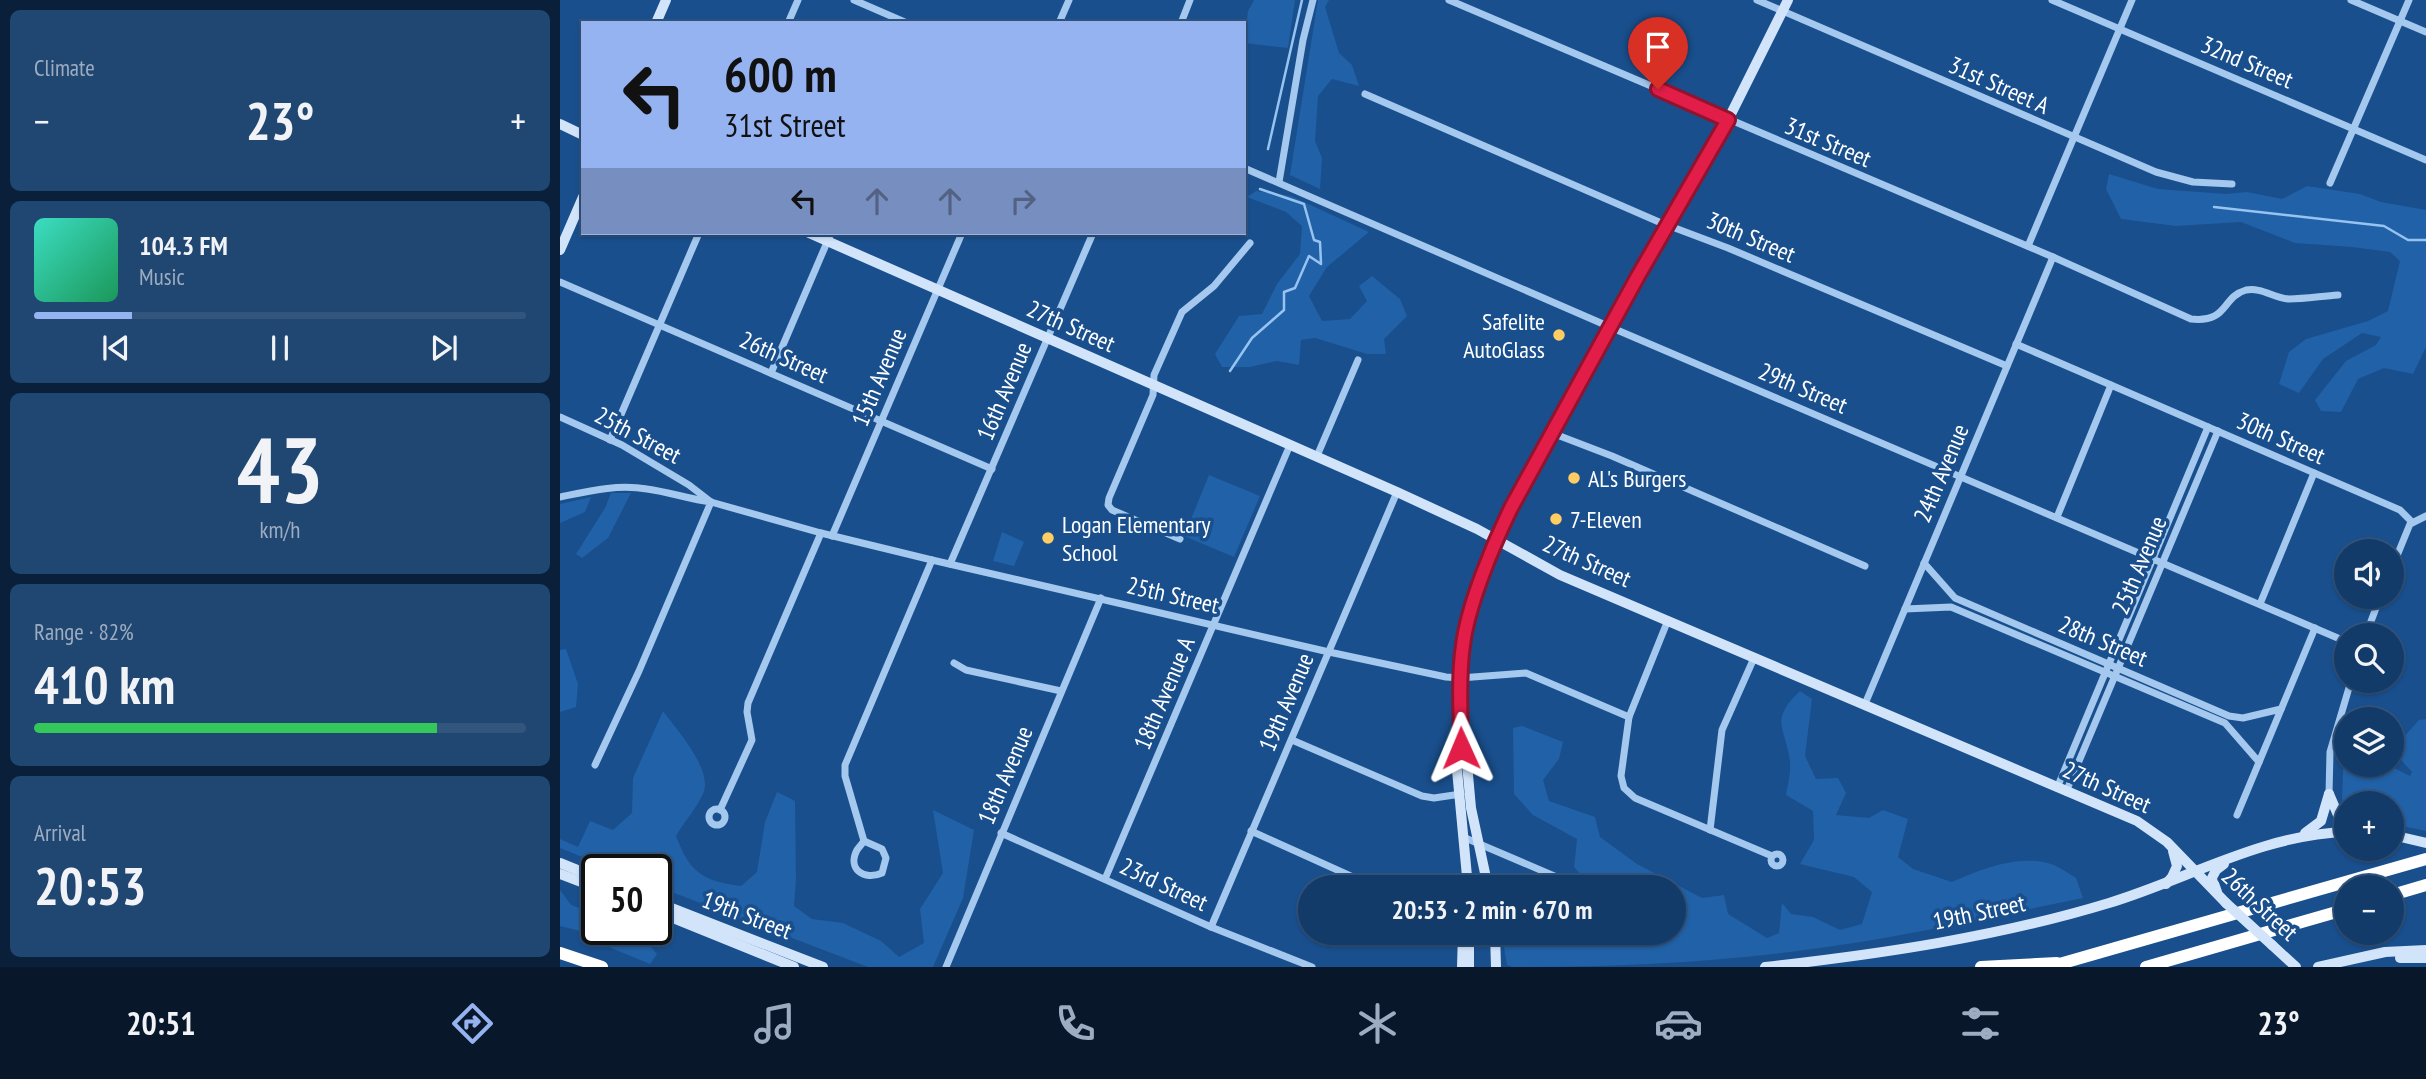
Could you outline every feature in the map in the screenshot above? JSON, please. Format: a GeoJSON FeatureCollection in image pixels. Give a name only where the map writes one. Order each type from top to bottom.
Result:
{"type":"FeatureCollection","features":[{"type":"Feature","properties":{"kind":"highway"},"geometry":{"type":"LineString","coordinates":[[2049,967],[2426,859]]}},
{"type":"Feature","properties":{"kind":"highway"},"geometry":{"type":"LineString","coordinates":[[2404,891],[2426,885]]}},
{"type":"Feature","properties":{"kind":"highway"},"geometry":{"type":"LineString","coordinates":[[2146,967],[2334,913]]}},
{"type":"Feature","properties":{"kind":"highway"},"geometry":{"type":"LineString","coordinates":[[560,953],[602,967]]}},
{"type":"Feature","properties":{"kind":"highway"},"geometry":{"type":"LineString","coordinates":[[1981,967],[2064,962]]}},
{"type":"Feature","properties":{"kind":"main road"},"geometry":{"type":"LineString","coordinates":[[657,21],[666,0]]}},
{"type":"Feature","properties":{"kind":"main road"},"geometry":{"type":"LineString","coordinates":[[1462,875],[1467,764],[1461,748],[1460,678],[1467,625],[1496,540],[1610,327],[1728,120],[1788,0]]}},
{"type":"Feature","properties":{"kind":"main road"},"geometry":{"type":"LineString","coordinates":[[560,124],[581,134]]}},
{"type":"Feature","properties":{"kind":"main road"},"geometry":{"type":"LineString","coordinates":[[560,250],[581,202]]}},
{"type":"Feature","properties":{"kind":"main road","name":"27th Street"},"geometry":{"type":"LineString","coordinates":[[829,237],[1047,338],[1397,492],[1496,540],[1560,575],[2147,826],[2167,842],[2196,873]]}},
{"type":"Feature","properties":{"kind":"main road"},"geometry":{"type":"LineString","coordinates":[[1464,793],[1485,875]]}},
{"type":"Feature","properties":{"kind":"main road"},"geometry":{"type":"LineString","coordinates":[[2329,794],[2334,806]]}},
{"type":"Feature","properties":{"kind":"main road"},"geometry":{"type":"LineString","coordinates":[[2301,836],[2321,821],[2329,794]]}},
{"type":"Feature","properties":{"kind":"main road"},"geometry":{"type":"LineString","coordinates":[[2196,873],[2301,836],[2334,833]]}},
{"type":"Feature","properties":{"kind":"main road"},"geometry":{"type":"LineString","coordinates":[[1463,837],[1467,875]]}},
{"type":"Feature","properties":{"kind":"main road"},"geometry":{"type":"LineString","coordinates":[[2404,837],[2426,842]]}},
{"type":"Feature","properties":{"kind":"main road"},"geometry":{"type":"LineString","coordinates":[[2165,884],[2177,866],[2176,856],[2167,842]]}},
{"type":"Feature","properties":{"kind":"main road"},"geometry":{"type":"LineString","coordinates":[[2223,900],[2213,878],[2216,870],[2230,859]]}},
{"type":"Feature","properties":{"kind":"main road"},"geometry":{"type":"LineString","coordinates":[[560,863],[581,872]]}},
{"type":"Feature","properties":{"kind":"main road","name":"19th Street"},"geometry":{"type":"LineString","coordinates":[[1765,967],[1871,954],[1959,939],[2070,914],[2196,873]]}},
{"type":"Feature","properties":{"kind":"main road","name":"26th Street"},"geometry":{"type":"LineString","coordinates":[[2196,873],[2296,967]]}},
{"type":"Feature","properties":{"kind":"main road"},"geometry":{"type":"LineString","coordinates":[[560,874],[581,882]]}},
{"type":"Feature","properties":{"kind":"main road","name":"19th Street"},"geometry":{"type":"LineString","coordinates":[[672,908],[823,967]]}},
{"type":"Feature","properties":{"kind":"main road","name":"19th Street"},"geometry":{"type":"LineString","coordinates":[[672,917],[794,967]]}},
{"type":"Feature","properties":{"kind":"main road"},"geometry":{"type":"LineString","coordinates":[[1462,967],[1463,945]]}},
{"type":"Feature","properties":{"kind":"main road"},"geometry":{"type":"LineString","coordinates":[[1469,945],[1469,967]]}},
{"type":"Feature","properties":{"kind":"main road"},"geometry":{"type":"LineString","coordinates":[[1495,945],[1496,967]]}},
{"type":"Feature","properties":{"kind":"main road"},"geometry":{"type":"LineString","coordinates":[[1495,945],[1501,967]]}},
{"type":"Feature","properties":{"kind":"main road"},"geometry":{"type":"LineString","coordinates":[[2319,967],[2385,952],[2426,950]]}},
{"type":"Feature","properties":{"kind":"main road"},"geometry":{"type":"LineString","coordinates":[[2358,958],[2426,958]]}},
{"type":"Feature","properties":{"kind":"street"},"geometry":{"type":"LineString","coordinates":[[789,21],[798,0]]}},
{"type":"Feature","properties":{"kind":"street"},"geometry":{"type":"LineString","coordinates":[[854,0],[902,21]]}},
{"type":"Feature","properties":{"kind":"street"},"geometry":{"type":"LineString","coordinates":[[1060,21],[1069,0]]}},
{"type":"Feature","properties":{"kind":"street"},"geometry":{"type":"LineString","coordinates":[[1182,21],[1190,0]]}},
{"type":"Feature","properties":{"kind":"street"},"geometry":{"type":"LineString","coordinates":[[1279,182],[1303,40],[1313,0]]}},
{"type":"Feature","properties":{"kind":"street","name":"31st Street"},"geometry":{"type":"LineString","coordinates":[[1449,0],[2028,246],[2192,319],[2213,318],[2245,290],[2257,289],[2288,299],[2338,295]]}},
{"type":"Feature","properties":{"kind":"street","name":"31st Street A"},"geometry":{"type":"LineString","coordinates":[[1757,0],[2074,138],[2174,178],[2232,184]]}},
{"type":"Feature","properties":{"kind":"street","name":"32nd Street"},"geometry":{"type":"LineString","coordinates":[[2052,0],[2426,160]]}},
{"type":"Feature","properties":{"kind":"street"},"geometry":{"type":"LineString","coordinates":[[2028,246],[2132,0]]}},
{"type":"Feature","properties":{"kind":"street"},"geometry":{"type":"LineString","coordinates":[[2351,0],[2426,32]]}},
{"type":"Feature","properties":{"kind":"street"},"geometry":{"type":"LineString","coordinates":[[2330,183],[2409,0]]}},
{"type":"Feature","properties":{"kind":"street","name":"30th Street"},"geometry":{"type":"LineString","coordinates":[[1365,94],[1668,225],[2007,366]]}},
{"type":"Feature","properties":{"kind":"street","name":"29th Street"},"geometry":{"type":"LineString","coordinates":[[1246,168],[1610,327],[2334,636]]}},
{"type":"Feature","properties":{"kind":"street"},"geometry":{"type":"LineString","coordinates":[[610,440],[698,235]]}},
{"type":"Feature","properties":{"kind":"street","name":"15th Avenue"},"geometry":{"type":"LineString","coordinates":[[832,536],[961,235]]}},
{"type":"Feature","properties":{"kind":"street","name":"16th Avenue"},"geometry":{"type":"LineString","coordinates":[[950,564],[1092,235]]}},
{"type":"Feature","properties":{"kind":"street"},"geometry":{"type":"LineString","coordinates":[[771,373],[829,237]]}},
{"type":"Feature","properties":{"kind":"street"},"geometry":{"type":"LineString","coordinates":[[1180,539],[1112,510],[1108,505],[1109,498],[1153,395],[1154,375],[1182,312],[1214,285],[1250,243]]}},
{"type":"Feature","properties":{"kind":"street","name":"24th Avenue"},"geometry":{"type":"LineString","coordinates":[[1866,704],[2053,257]]}},
{"type":"Feature","properties":{"kind":"street","name":"26th Street"},"geometry":{"type":"LineString","coordinates":[[560,282],[992,469]]}},
{"type":"Feature","properties":{"kind":"street","name":"30th Street"},"geometry":{"type":"LineString","coordinates":[[2016,344],[2400,510],[2412,522]]}},
{"type":"Feature","properties":{"kind":"street"},"geometry":{"type":"LineString","coordinates":[[1317,456],[1358,360]]}},
{"type":"Feature","properties":{"kind":"street"},"geometry":{"type":"LineString","coordinates":[[2057,517],[2111,385]]}},
{"type":"Feature","properties":{"kind":"street","name":"25th Street"},"geometry":{"type":"LineString","coordinates":[[560,417],[660,467],[711,502],[821,533],[1329,652],[1460,678],[1525,673],[1629,717]]}},
{"type":"Feature","properties":{"kind":"street","name":"25th Avenue"},"geometry":{"type":"LineString","coordinates":[[2061,790],[2107,668],[2208,427]]}},
{"type":"Feature","properties":{"kind":"street","name":"25th Avenue"},"geometry":{"type":"LineString","coordinates":[[2061,790],[2218,431]]}},
{"type":"Feature","properties":{"kind":"street"},"geometry":{"type":"LineString","coordinates":[[1552,433],[1865,566]]}},
{"type":"Feature","properties":{"kind":"street","name":"18th Avenue A"},"geometry":{"type":"LineString","coordinates":[[1105,879],[1290,445]]}},
{"type":"Feature","properties":{"kind":"street"},"geometry":{"type":"LineString","coordinates":[[2259,604],[2314,473]]}},
{"type":"Feature","properties":{"kind":"street"},"geometry":{"type":"LineString","coordinates":[[560,497],[620,487],[646,488],[711,502],[639,671],[595,765]]}},
{"type":"Feature","properties":{"kind":"street","name":"19th Avenue"},"geometry":{"type":"LineString","coordinates":[[1211,927],[1397,492]]}},
{"type":"Feature","properties":{"kind":"street"},"geometry":{"type":"LineString","coordinates":[[2404,540],[2412,522],[2426,516]]}},
{"type":"Feature","properties":{"kind":"street"},"geometry":{"type":"LineString","coordinates":[[720,810],[752,740],[748,703],[821,533]]}},
{"type":"Feature","properties":{"kind":"street"},"geometry":{"type":"LineString","coordinates":[[864,841],[882,849],[886,858],[882,873],[875,876],[864,875],[856,868],[856,854],[864,841],[845,776],[845,765],[932,560]]}},
{"type":"Feature","properties":{"kind":"street","name":"28th Street"},"geometry":{"type":"LineString","coordinates":[[1924,563],[1955,598],[2107,668]]}},
{"type":"Feature","properties":{"kind":"street","name":"18th Avenue"},"geometry":{"type":"LineString","coordinates":[[946,967],[1101,598]]}},
{"type":"Feature","properties":{"kind":"street","name":"28th Street"},"geometry":{"type":"LineString","coordinates":[[1905,609],[1951,607],[2229,716],[2243,718],[2281,709]]}},
{"type":"Feature","properties":{"kind":"street"},"geometry":{"type":"LineString","coordinates":[[1668,620],[1629,717],[1621,776],[1624,788],[1635,798],[1772,856]]}},
{"type":"Feature","properties":{"kind":"street"},"geometry":{"type":"LineString","coordinates":[[2237,815],[2315,628]]}},
{"type":"Feature","properties":{"kind":"street"},"geometry":{"type":"LineString","coordinates":[[1710,830],[1722,730],[1754,658]]}},
{"type":"Feature","properties":{"kind":"street"},"geometry":{"type":"LineString","coordinates":[[954,663],[966,670],[1061,691]]}},
{"type":"Feature","properties":{"kind":"street","name":"28th Street"},"geometry":{"type":"LineString","coordinates":[[2115,671],[2225,723],[2259,762]]}},
{"type":"Feature","properties":{"kind":"street"},"geometry":{"type":"LineString","coordinates":[[2329,794],[2330,752],[2347,693]]}},
{"type":"Feature","properties":{"kind":"street"},"geometry":{"type":"LineString","coordinates":[[1292,740],[1422,796],[1434,798],[1464,793]]}},
{"type":"Feature","properties":{"kind":"street"},"geometry":{"type":"LineString","coordinates":[[1251,831],[1348,875]]}},
{"type":"Feature","properties":{"kind":"street","name":"23rd Street"},"geometry":{"type":"LineString","coordinates":[[1001,833],[1211,927],[1312,967]]}},
{"type":"Feature","properties":{"kind":"street"},"geometry":{"type":"LineString","coordinates":[[1463,837],[1552,875]]}},
{"type":"Feature","properties":{"kind":"shaded area"},"geometry":{"type":"Polygon","coordinates":[[[1254,0],[1295,0],[1288,48],[1246,43],[1248,11],[1254,0]]]}},
{"type":"Feature","properties":{"kind":"shaded area"},"geometry":{"type":"Polygon","coordinates":[[[1318,0],[1329,0],[1325,7],[1339,53],[1352,65],[1359,86],[1332,79],[1318,96],[1315,141],[1322,158],[1320,189],[1290,175],[1318,0]]]}},
{"type":"Feature","properties":{"kind":"shaded area"},"geometry":{"type":"Polygon","coordinates":[[[2109,174],[2158,189],[2226,194],[2247,192],[2282,199],[2307,186],[2360,194],[2381,202],[2426,210],[2426,347],[2413,374],[2384,368],[2358,379],[2341,412],[2321,411],[2315,400],[2346,361],[2376,345],[2381,337],[2362,333],[2323,359],[2299,393],[2279,384],[2289,352],[2306,339],[2368,321],[2388,311],[2400,261],[2390,252],[2295,243],[2241,222],[2176,226],[2121,219],[2106,189],[2109,174]]]}},
{"type":"Feature","properties":{"kind":"shaded area"},"geometry":{"type":"Polygon","coordinates":[[[1256,191],[1291,196],[1369,232],[1327,267],[1309,296],[1322,321],[1350,319],[1367,301],[1359,286],[1372,276],[1400,299],[1407,316],[1384,339],[1386,354],[1367,354],[1315,338],[1301,340],[1299,365],[1277,361],[1250,367],[1222,367],[1215,354],[1239,316],[1262,314],[1277,284],[1300,254],[1302,226],[1286,212],[1247,197],[1256,191]]]}},
{"type":"Feature","properties":{"kind":"shaded area"},"geometry":{"type":"Polygon","coordinates":[[[1209,475],[1260,496],[1234,557],[1184,536],[1209,475]]]}},
{"type":"Feature","properties":{"kind":"shaded area"},"geometry":{"type":"Polygon","coordinates":[[[611,493],[631,493],[608,538],[582,558],[576,554],[605,508],[611,493]]]}},
{"type":"Feature","properties":{"kind":"shaded area"},"geometry":{"type":"Polygon","coordinates":[[[591,497],[585,512],[560,523],[560,504],[591,497]]]}},
{"type":"Feature","properties":{"kind":"shaded area"},"geometry":{"type":"Polygon","coordinates":[[[1002,532],[1024,542],[1014,566],[993,561],[1002,532]]]}},
{"type":"Feature","properties":{"kind":"shaded area"},"geometry":{"type":"Polygon","coordinates":[[[566,649],[578,684],[576,707],[560,712],[560,650],[566,649]]]}},
{"type":"Feature","properties":{"kind":"shaded area"},"geometry":{"type":"Polygon","coordinates":[[[1800,691],[1812,699],[1805,756],[1816,779],[1838,778],[1846,793],[1836,815],[1869,818],[1883,810],[1908,819],[1898,857],[1913,869],[1952,882],[2000,864],[2039,861],[2054,865],[2076,878],[2083,898],[1909,933],[1769,954],[1622,965],[1507,965],[1504,947],[1686,945],[1686,890],[1702,898],[1724,895],[1728,914],[1767,938],[1779,933],[1782,903],[1791,914],[1813,917],[1840,930],[1862,924],[1872,892],[1854,877],[1800,864],[1814,840],[1813,811],[1786,795],[1790,761],[1782,717],[1790,701],[1800,691]]]}},
{"type":"Feature","properties":{"kind":"shaded area"},"geometry":{"type":"Polygon","coordinates":[[[663,711],[692,750],[703,773],[703,794],[676,836],[693,867],[707,878],[741,886],[757,872],[765,822],[777,792],[795,801],[794,906],[812,919],[843,923],[881,941],[899,957],[924,943],[920,909],[943,873],[933,810],[974,830],[963,898],[933,967],[868,967],[672,892],[672,854],[581,854],[581,856],[560,848],[560,839],[578,847],[590,821],[613,830],[632,813],[633,778],[663,711]]]}},
{"type":"Feature","properties":{"kind":"shaded area"},"geometry":{"type":"Polygon","coordinates":[[[2426,719],[2426,831],[2404,826],[2404,791],[2342,791],[2343,777],[2404,777],[2404,773],[2410,776],[2412,772],[2404,763],[2404,737],[2419,720],[2426,719]]]}},
{"type":"Feature","properties":{"kind":"shaded area"},"geometry":{"type":"Polygon","coordinates":[[[1522,726],[1563,742],[1559,759],[1543,780],[1549,801],[1595,817],[1600,837],[1637,864],[1658,875],[1581,875],[1574,867],[1577,839],[1533,815],[1514,794],[1513,728],[1522,726]]]}},
{"type":"Feature","properties":{"kind":"shaded area"},"geometry":{"type":"Polygon","coordinates":[[[560,890],[571,905],[581,909],[581,932],[560,926],[560,890]]]}},
{"type":"Feature","properties":{"kind":"shaded area"},"geometry":{"type":"Polygon","coordinates":[[[604,945],[649,945],[657,954],[650,964],[604,945]]]}},
{"type":"Feature","properties":{"kind":"waterway"},"geometry":{"type":"LineString","coordinates":[[1268,149],[1302,0]]}},
{"type":"Feature","properties":{"kind":"waterway"},"geometry":{"type":"LineString","coordinates":[[1230,371],[1252,338],[1284,310],[1284,292],[1295,288],[1309,256],[1321,264],[1320,242],[1314,240],[1304,204],[1260,189]]}},
{"type":"Feature","properties":{"kind":"waterway"},"geometry":{"type":"LineString","coordinates":[[2214,207],[2384,226],[2408,240],[2426,240]]}},
{"type":"Feature","properties":{"kind":"place","name":"Safelite AutoGlass"},"geometry":{"type":"Point","coordinates":[1559,335]}},
{"type":"Feature","properties":{"kind":"place","name":"AL's Burgers"},"geometry":{"type":"Point","coordinates":[1574,478]}},
{"type":"Feature","properties":{"kind":"place","name":"7-Eleven"},"geometry":{"type":"Point","coordinates":[1556,519]}},
{"type":"Feature","properties":{"kind":"place","name":"Logan Elementary School"},"geometry":{"type":"Point","coordinates":[1048,538]}},
{"type":"Feature","properties":{"kind":"route"},"geometry":{"type":"LineString","coordinates":[[1461,748],[1460,678],[1463,643],[1496,540],[1638,276],[1728,120],[1658,89]]}}]}
